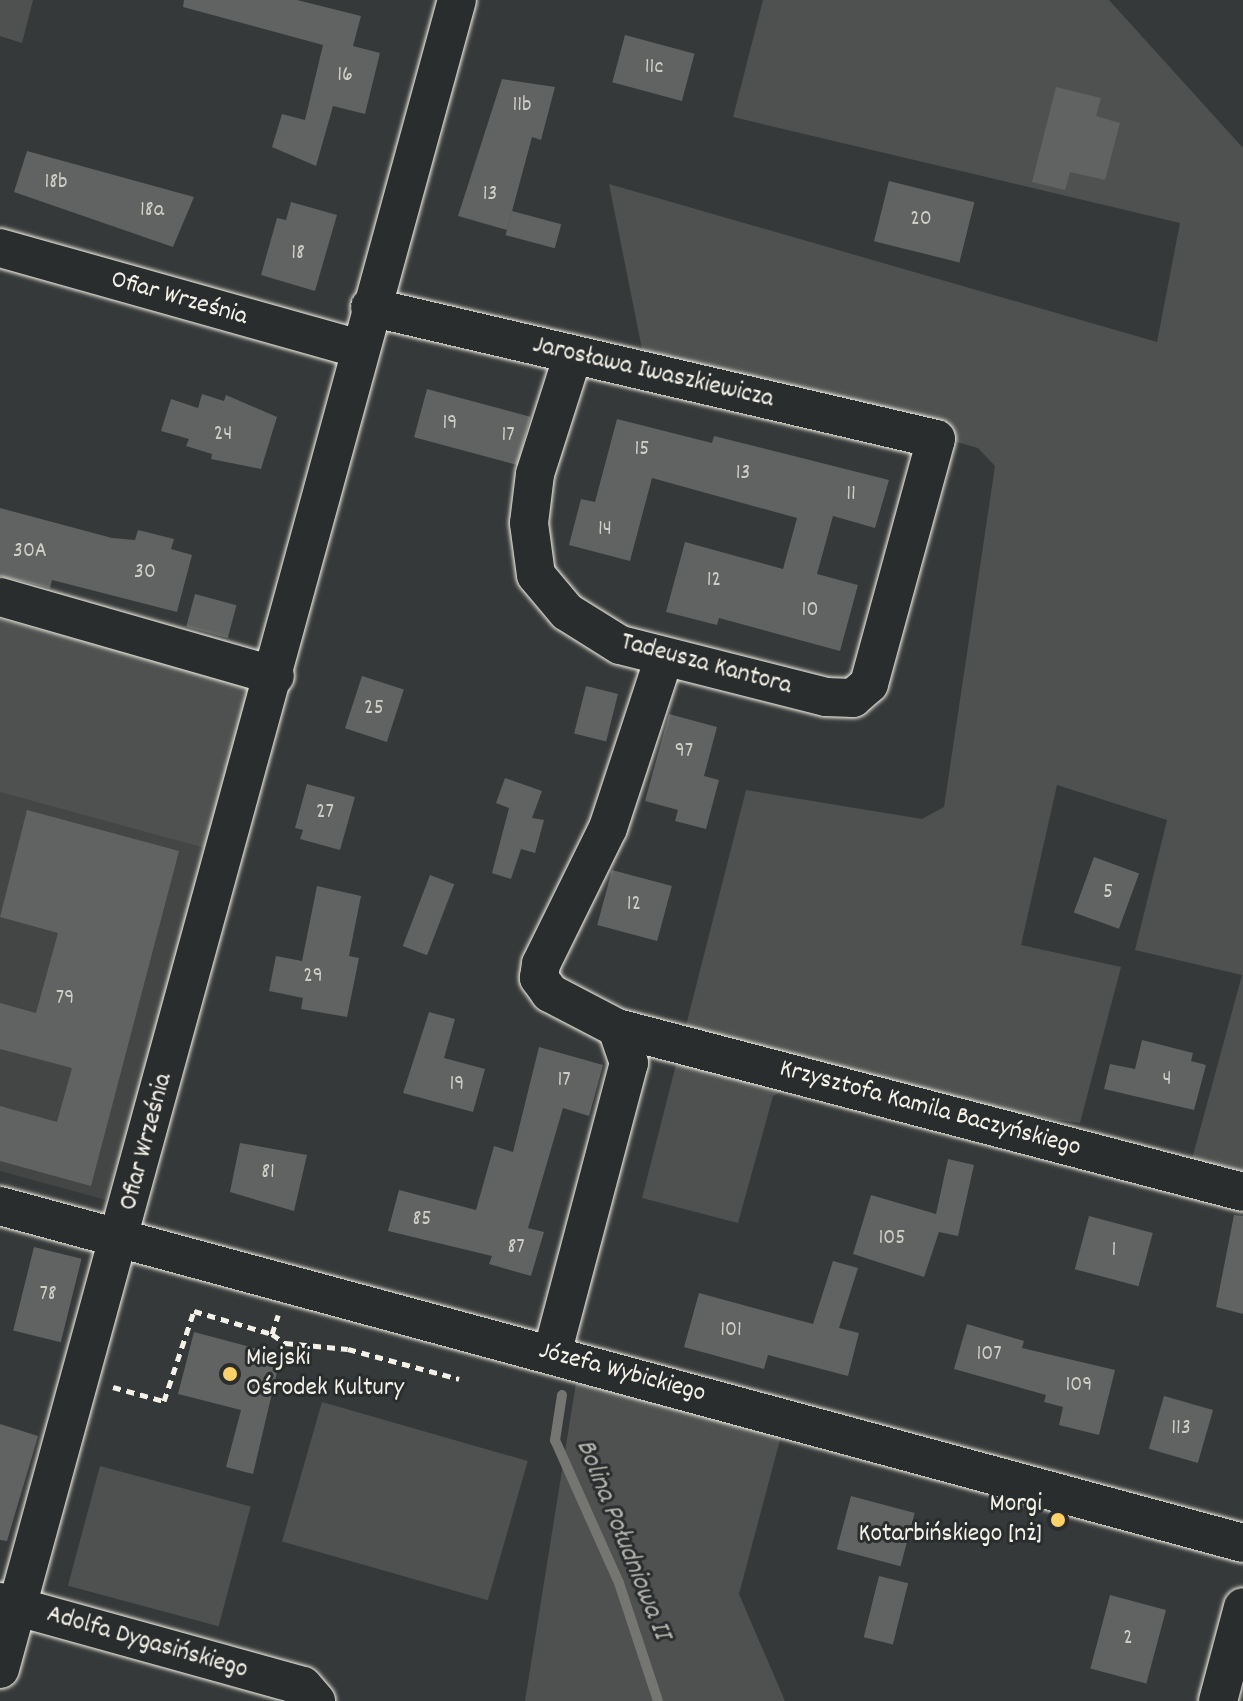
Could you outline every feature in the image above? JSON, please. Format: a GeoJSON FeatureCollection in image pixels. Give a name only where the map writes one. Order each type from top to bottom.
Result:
{"type":"FeatureCollection","features":[{"type":"Feature","properties":{"kind":"street","name":"Ofiar Września"},"geometry":{"type":"LineString","coordinates":[[0,1669],[9,1604],[121,1238],[275,676],[370,307],[457,0]]}},
{"type":"Feature","properties":{"kind":"street","name":"Ofiar Września"},"geometry":{"type":"LineString","coordinates":[[0,248],[359,349]]}},
{"type":"Feature","properties":{"kind":"street","name":"Jarosława Iwaszkiewicza"},"geometry":{"type":"LineString","coordinates":[[370,307],[936,439]]}},
{"type":"Feature","properties":{"kind":"street","name":"Tadeusza Kantora"},"geometry":{"type":"LineString","coordinates":[[573,355],[535,474],[529,523],[536,575],[567,612],[620,645],[826,697],[853,698],[869,684],[936,439]]}},
{"type":"Feature","properties":{"kind":"street"},"geometry":{"type":"LineString","coordinates":[[0,597],[275,676]]}},
{"type":"Feature","properties":{"kind":"street","name":"Krzysztofa Kamila Baczyńskiego"},"geometry":{"type":"LineString","coordinates":[[664,658],[608,828],[582,872],[539,978],[550,993],[617,1028],[1243,1192]]}},
{"type":"Feature","properties":{"kind":"street"},"geometry":{"type":"LineString","coordinates":[[552,1354],[629,1063],[617,1028]]}},
{"type":"Feature","properties":{"kind":"street","name":"Józefa Wybickiego"},"geometry":{"type":"LineString","coordinates":[[0,1206],[1243,1543]]}},
{"type":"Feature","properties":{"kind":"street","name":"Adolfa Dygasińskiego"},"geometry":{"type":"LineString","coordinates":[[9,1604],[303,1686],[316,1701]]}},
{"type":"Feature","properties":{"kind":"street"},"geometry":{"type":"LineString","coordinates":[[1218,1701],[1243,1607]]}},
{"type":"Feature","properties":{"kind":"path"},"geometry":{"type":"LineString","coordinates":[[272,1334],[288,1284]]}},
{"type":"Feature","properties":{"kind":"path"},"geometry":{"type":"LineString","coordinates":[[80,1377],[164,1401],[194,1311],[272,1334],[285,1343],[348,1349],[459,1379]]}},
{"type":"Feature","properties":{"kind":"shaded area"},"geometry":{"type":"Polygon","coordinates":[[[0,0],[33,0],[22,43],[0,36],[0,0]]]}},
{"type":"Feature","properties":{"kind":"shaded area"},"geometry":{"type":"Polygon","coordinates":[[[763,0],[1109,0],[1243,148],[1243,1171],[1192,1159],[1242,975],[1135,950],[1167,820],[1057,785],[1021,945],[1121,967],[1080,1123],[795,1083],[773,1096],[738,1223],[642,1198],[746,790],[922,819],[944,807],[995,466],[978,448],[643,354],[609,184],[1157,342],[1180,223],[733,117],[763,0]]]}},
{"type":"Feature","properties":{"kind":"shaded area"},"geometry":{"type":"Polygon","coordinates":[[[0,619],[250,686],[205,848],[0,792],[0,619]]]}},
{"type":"Feature","properties":{"kind":"shaded area"},"geometry":{"type":"Polygon","coordinates":[[[0,787],[213,843],[106,1200],[0,1171],[0,787]]]}},
{"type":"Feature","properties":{"kind":"shaded area"},"geometry":{"type":"Polygon","coordinates":[[[576,1383],[781,1436],[739,1594],[785,1701],[525,1701],[576,1383]]]}},
{"type":"Feature","properties":{"kind":"shaded area"},"geometry":{"type":"Polygon","coordinates":[[[322,1402],[528,1461],[488,1600],[282,1541],[322,1402]]]}},
{"type":"Feature","properties":{"kind":"shaded area"},"geometry":{"type":"Polygon","coordinates":[[[100,1466],[251,1506],[219,1626],[68,1586],[100,1466]]]}},
{"type":"Feature","properties":{"kind":"building"},"geometry":{"type":"Polygon","coordinates":[[[184,0],[297,0],[361,16],[353,46],[380,53],[365,114],[333,106],[316,166],[272,147],[282,114],[305,120],[323,45],[183,7],[184,0]]]}},
{"type":"Feature","properties":{"kind":"building"},"geometry":{"type":"Polygon","coordinates":[[[625,35],[695,54],[682,101],[612,82],[625,35]]]}},
{"type":"Feature","properties":{"kind":"building"},"geometry":{"type":"Polygon","coordinates":[[[502,79],[555,87],[541,140],[532,137],[507,230],[458,216],[502,79]]]}},
{"type":"Feature","properties":{"kind":"building"},"geometry":{"type":"Polygon","coordinates":[[[1056,87],[1101,98],[1096,116],[1120,123],[1105,180],[1070,172],[1065,190],[1032,182],[1056,87]]]}},
{"type":"Feature","properties":{"kind":"building"},"geometry":{"type":"Polygon","coordinates":[[[27,151],[194,197],[173,247],[14,192],[27,151]]]}},
{"type":"Feature","properties":{"kind":"building"},"geometry":{"type":"Polygon","coordinates":[[[889,181],[974,202],[959,262],[874,241],[889,181]]]}},
{"type":"Feature","properties":{"kind":"building"},"geometry":{"type":"Polygon","coordinates":[[[291,202],[337,215],[315,291],[261,275],[277,218],[286,220],[291,202]]]}},
{"type":"Feature","properties":{"kind":"building"},"geometry":{"type":"Polygon","coordinates":[[[512,211],[561,224],[555,248],[506,235],[512,211]]]}},
{"type":"Feature","properties":{"kind":"building"},"geometry":{"type":"Polygon","coordinates":[[[427,389],[530,417],[517,465],[414,437],[427,389]]]}},
{"type":"Feature","properties":{"kind":"building"},"geometry":{"type":"Polygon","coordinates":[[[202,394],[224,401],[226,395],[277,417],[261,469],[211,459],[212,454],[186,446],[189,439],[161,431],[171,399],[198,408],[202,394]]]}},
{"type":"Feature","properties":{"kind":"building"},"geometry":{"type":"Polygon","coordinates":[[[617,419],[712,443],[714,436],[889,480],[875,528],[833,516],[817,574],[858,585],[840,651],[719,618],[717,625],[666,612],[685,542],[783,569],[797,518],[652,478],[630,561],[569,545],[581,499],[595,502],[617,419]]]}},
{"type":"Feature","properties":{"kind":"building"},"geometry":{"type":"Polygon","coordinates":[[[0,508],[112,538],[135,540],[138,530],[174,539],[171,549],[192,555],[177,612],[52,580],[50,588],[0,576],[0,508]]]}},
{"type":"Feature","properties":{"kind":"building"},"geometry":{"type":"Polygon","coordinates":[[[195,594],[237,605],[228,638],[186,627],[195,594]]]}},
{"type":"Feature","properties":{"kind":"building"},"geometry":{"type":"Polygon","coordinates":[[[362,676],[404,690],[387,742],[345,728],[362,676]]]}},
{"type":"Feature","properties":{"kind":"building"},"geometry":{"type":"Polygon","coordinates":[[[586,686],[618,694],[606,742],[574,734],[586,686]]]}},
{"type":"Feature","properties":{"kind":"building"},"geometry":{"type":"Polygon","coordinates":[[[669,714],[717,727],[704,776],[719,780],[706,829],[675,821],[678,810],[645,801],[669,714]]]}},
{"type":"Feature","properties":{"kind":"building"},"geometry":{"type":"Polygon","coordinates":[[[505,778],[542,791],[532,818],[544,820],[535,853],[521,849],[511,879],[492,873],[509,808],[496,803],[505,778]]]}},
{"type":"Feature","properties":{"kind":"building"},"geometry":{"type":"Polygon","coordinates":[[[307,784],[355,797],[340,850],[300,839],[303,830],[295,828],[307,784]]]}},
{"type":"Feature","properties":{"kind":"building"},"geometry":{"type":"Polygon","coordinates":[[[27,810],[179,851],[91,1186],[0,1161],[0,1106],[57,1122],[72,1068],[0,1049],[0,1003],[36,1013],[58,933],[0,917],[27,810]]]}},
{"type":"Feature","properties":{"kind":"building"},"geometry":{"type":"Polygon","coordinates":[[[1094,857],[1139,873],[1119,929],[1074,912],[1094,857]]]}},
{"type":"Feature","properties":{"kind":"building"},"geometry":{"type":"Polygon","coordinates":[[[612,870],[672,886],[657,941],[597,925],[612,870]]]}},
{"type":"Feature","properties":{"kind":"building"},"geometry":{"type":"Polygon","coordinates":[[[430,875],[454,884],[427,955],[403,946],[430,875]]]}},
{"type":"Feature","properties":{"kind":"building"},"geometry":{"type":"Polygon","coordinates":[[[317,886],[361,896],[349,956],[359,958],[347,1017],[301,1009],[303,998],[269,991],[276,956],[302,961],[317,886]]]}},
{"type":"Feature","properties":{"kind":"building"},"geometry":{"type":"Polygon","coordinates":[[[429,1012],[455,1019],[444,1058],[485,1069],[473,1112],[403,1093],[429,1012]]]}},
{"type":"Feature","properties":{"kind":"building"},"geometry":{"type":"Polygon","coordinates":[[[1142,1040],[1193,1053],[1191,1061],[1206,1065],[1194,1110],[1104,1089],[1110,1064],[1135,1069],[1142,1040]]]}},
{"type":"Feature","properties":{"kind":"building"},"geometry":{"type":"Polygon","coordinates":[[[539,1047],[603,1065],[589,1116],[563,1108],[528,1228],[544,1232],[531,1276],[489,1264],[492,1256],[388,1231],[399,1190],[476,1210],[494,1146],[513,1152],[539,1047]]]}},
{"type":"Feature","properties":{"kind":"building"},"geometry":{"type":"Polygon","coordinates":[[[240,1143],[307,1155],[294,1211],[230,1192],[240,1143]]]}},
{"type":"Feature","properties":{"kind":"building"},"geometry":{"type":"Polygon","coordinates":[[[948,1159],[974,1165],[958,1236],[939,1232],[924,1277],[853,1254],[871,1195],[936,1214],[948,1159]]]}},
{"type":"Feature","properties":{"kind":"building"},"geometry":{"type":"Polygon","coordinates":[[[1234,1215],[1243,1216],[1243,1314],[1216,1307],[1234,1215]]]}},
{"type":"Feature","properties":{"kind":"building"},"geometry":{"type":"Polygon","coordinates":[[[1089,1216],[1153,1233],[1139,1286],[1075,1269],[1089,1216]]]}},
{"type":"Feature","properties":{"kind":"building"},"geometry":{"type":"Polygon","coordinates":[[[34,1247],[82,1259],[61,1342],[13,1330],[34,1247]]]}},
{"type":"Feature","properties":{"kind":"building"},"geometry":{"type":"Polygon","coordinates":[[[833,1261],[858,1268],[839,1328],[859,1333],[848,1376],[768,1355],[764,1369],[684,1347],[699,1293],[813,1324],[833,1261]]]}},
{"type":"Feature","properties":{"kind":"building"},"geometry":{"type":"Polygon","coordinates":[[[967,1324],[1024,1341],[1022,1348],[1115,1370],[1099,1435],[1059,1425],[1063,1407],[1044,1402],[1046,1395],[954,1369],[967,1324]]]}},
{"type":"Feature","properties":{"kind":"building","name":"Miejski Ośrodek Kultury"},"geometry":{"type":"Polygon","coordinates":[[[194,1332],[281,1355],[253,1474],[226,1467],[241,1410],[178,1394],[194,1332]]]}},
{"type":"Feature","properties":{"kind":"building"},"geometry":{"type":"Polygon","coordinates":[[[1164,1396],[1213,1410],[1198,1463],[1149,1449],[1164,1396]]]}},
{"type":"Feature","properties":{"kind":"building"},"geometry":{"type":"Polygon","coordinates":[[[0,1424],[38,1436],[7,1541],[0,1540],[0,1424]]]}},
{"type":"Feature","properties":{"kind":"building"},"geometry":{"type":"Polygon","coordinates":[[[851,1496],[915,1513],[901,1566],[837,1549],[851,1496]]]}},
{"type":"Feature","properties":{"kind":"building"},"geometry":{"type":"Polygon","coordinates":[[[879,1576],[908,1583],[893,1644],[864,1637],[879,1576]]]}},
{"type":"Feature","properties":{"kind":"building"},"geometry":{"type":"Polygon","coordinates":[[[1110,1595],[1166,1610],[1146,1683],[1090,1668],[1110,1595]]]}},
{"type":"Feature","properties":{"kind":"waterway","name":"Bolina Południowa II"},"geometry":{"type":"LineString","coordinates":[[562,1395],[555,1440],[619,1583],[658,1701]]}},
{"type":"Feature","properties":{"kind":"place","name":"Miejski Ośrodek Kultury"},"geometry":{"type":"Point","coordinates":[230,1374]}},
{"type":"Feature","properties":{"kind":"place","name":"Morgi Kotarbińskiego [nż]"},"geometry":{"type":"Point","coordinates":[1058,1520]}}]}
